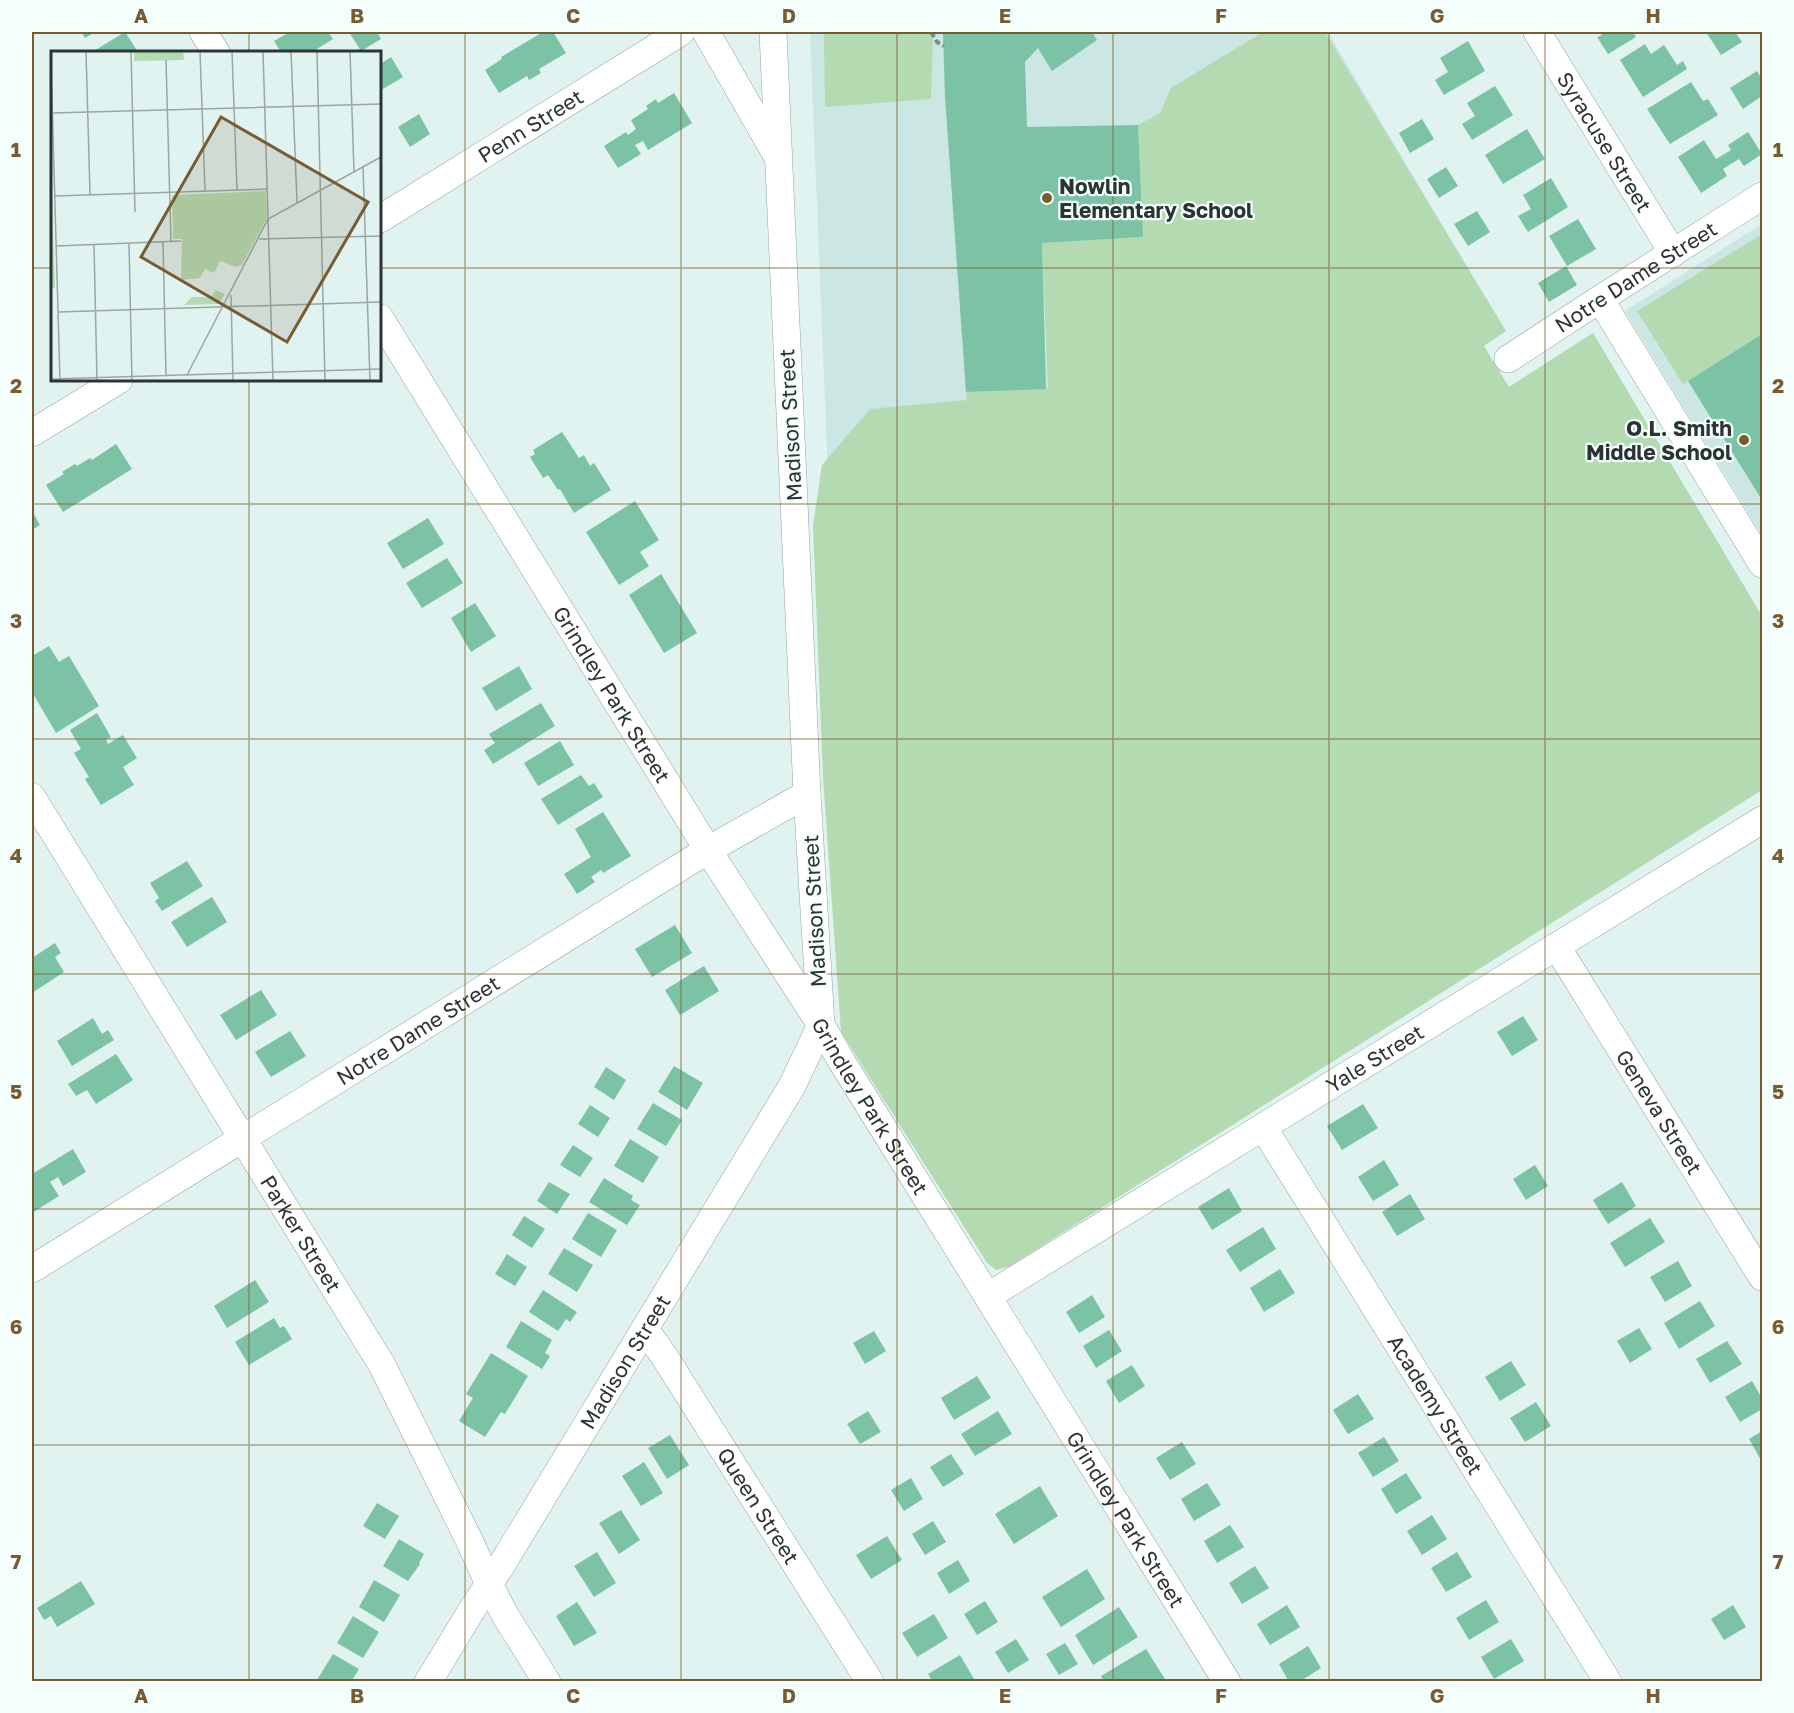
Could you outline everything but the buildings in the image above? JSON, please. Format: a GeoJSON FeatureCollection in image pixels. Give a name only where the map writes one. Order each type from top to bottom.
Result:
{"type":"FeatureCollection","features":[{"type":"Feature","properties":{"kind":"street"},"geometry":{"type":"LineString","coordinates":[[203,32],[215,51]]}},
{"type":"Feature","properties":{"kind":"street","name":"Penn Street"},"geometry":{"type":"LineString","coordinates":[[381,218],[681,32]]}},
{"type":"Feature","properties":{"kind":"street"},"geometry":{"type":"LineString","coordinates":[[706,32],[778,157]]}},
{"type":"Feature","properties":{"kind":"street","name":"Madison Street"},"geometry":{"type":"LineString","coordinates":[[428,1682],[501,1566],[792,1086],[821,1024],[807,794],[773,32]]}},
{"type":"Feature","properties":{"kind":"street","name":"Syracuse Street"},"geometry":{"type":"LineString","coordinates":[[1537,32],[1673,253]]}},
{"type":"Feature","properties":{"kind":"street","name":"Notre Dame Street"},"geometry":{"type":"LineString","coordinates":[[1508,359],[1762,196]]}},
{"type":"Feature","properties":{"kind":"street"},"geometry":{"type":"LineString","coordinates":[[1600,299],[1762,564]]}},
{"type":"Feature","properties":{"kind":"street","name":"Grindley Park Street"},"geometry":{"type":"LineString","coordinates":[[381,320],[708,850],[821,1024],[853,1080],[1227,1682]]}},
{"type":"Feature","properties":{"kind":"street"},"geometry":{"type":"LineString","coordinates":[[32,433],[117,381]]}},
{"type":"Feature","properties":{"kind":"street","name":"Notre Dame Street"},"geometry":{"type":"LineString","coordinates":[[32,1269],[708,850],[807,794]]}},
{"type":"Feature","properties":{"kind":"street","name":"Parker Street"},"geometry":{"type":"LineString","coordinates":[[32,797],[382,1365],[505,1615],[547,1682]]}},
{"type":"Feature","properties":{"kind":"street","name":"Yale Street"},"geometry":{"type":"LineString","coordinates":[[988,1296],[1762,820]]}},
{"type":"Feature","properties":{"kind":"street","name":"Geneva Street"},"geometry":{"type":"LineString","coordinates":[[1557,947],[1762,1277]]}},
{"type":"Feature","properties":{"kind":"street","name":"Academy Street"},"geometry":{"type":"LineString","coordinates":[[1263,1127],[1608,1682]]}},
{"type":"Feature","properties":{"kind":"street","name":"Queen Street"},"geometry":{"type":"LineString","coordinates":[[645,1329],[870,1682]]}},
{"type":"Feature","properties":{"kind":"path"},"geometry":{"type":"LineString","coordinates":[[931,32],[937,42],[944,46]]}},
{"type":"Feature","properties":{"kind":"shaded area"},"geometry":{"type":"Polygon","coordinates":[[[810,32],[1328,32],[1472,275],[828,477],[810,32]]]}},
{"type":"Feature","properties":{"kind":"shaded area"},"geometry":{"type":"Polygon","coordinates":[[[1762,224],[1762,535],[1625,311],[1762,224]]]}},
{"type":"Feature","properties":{"kind":"green space"},"geometry":{"type":"Polygon","coordinates":[[[824,32],[933,32],[931,99],[825,107],[824,32]]]}},
{"type":"Feature","properties":{"kind":"green space"},"geometry":{"type":"Polygon","coordinates":[[[1263,32],[1325,32],[1506,331],[1484,346],[1509,387],[1593,333],[1762,616],[1762,790],[1008,1267],[996,1270],[987,1263],[841,1032],[823,777],[813,526],[822,465],[870,409],[967,400],[966,392],[1048,388],[1042,243],[1143,237],[1138,125],[1160,113],[1171,88],[1263,32]]]}},
{"type":"Feature","properties":{"kind":"green space"},"geometry":{"type":"Polygon","coordinates":[[[1759,236],[1762,242],[1762,334],[1683,384],[1637,311],[1759,236]]]}},
{"type":"Feature","properties":{"kind":"place","name":"Nowlin Elementary School"},"geometry":{"type":"Point","coordinates":[1047,198]}},
{"type":"Feature","properties":{"kind":"place","name":"O.L. Smith Middle School"},"geometry":{"type":"Point","coordinates":[1744,440]}}]}
